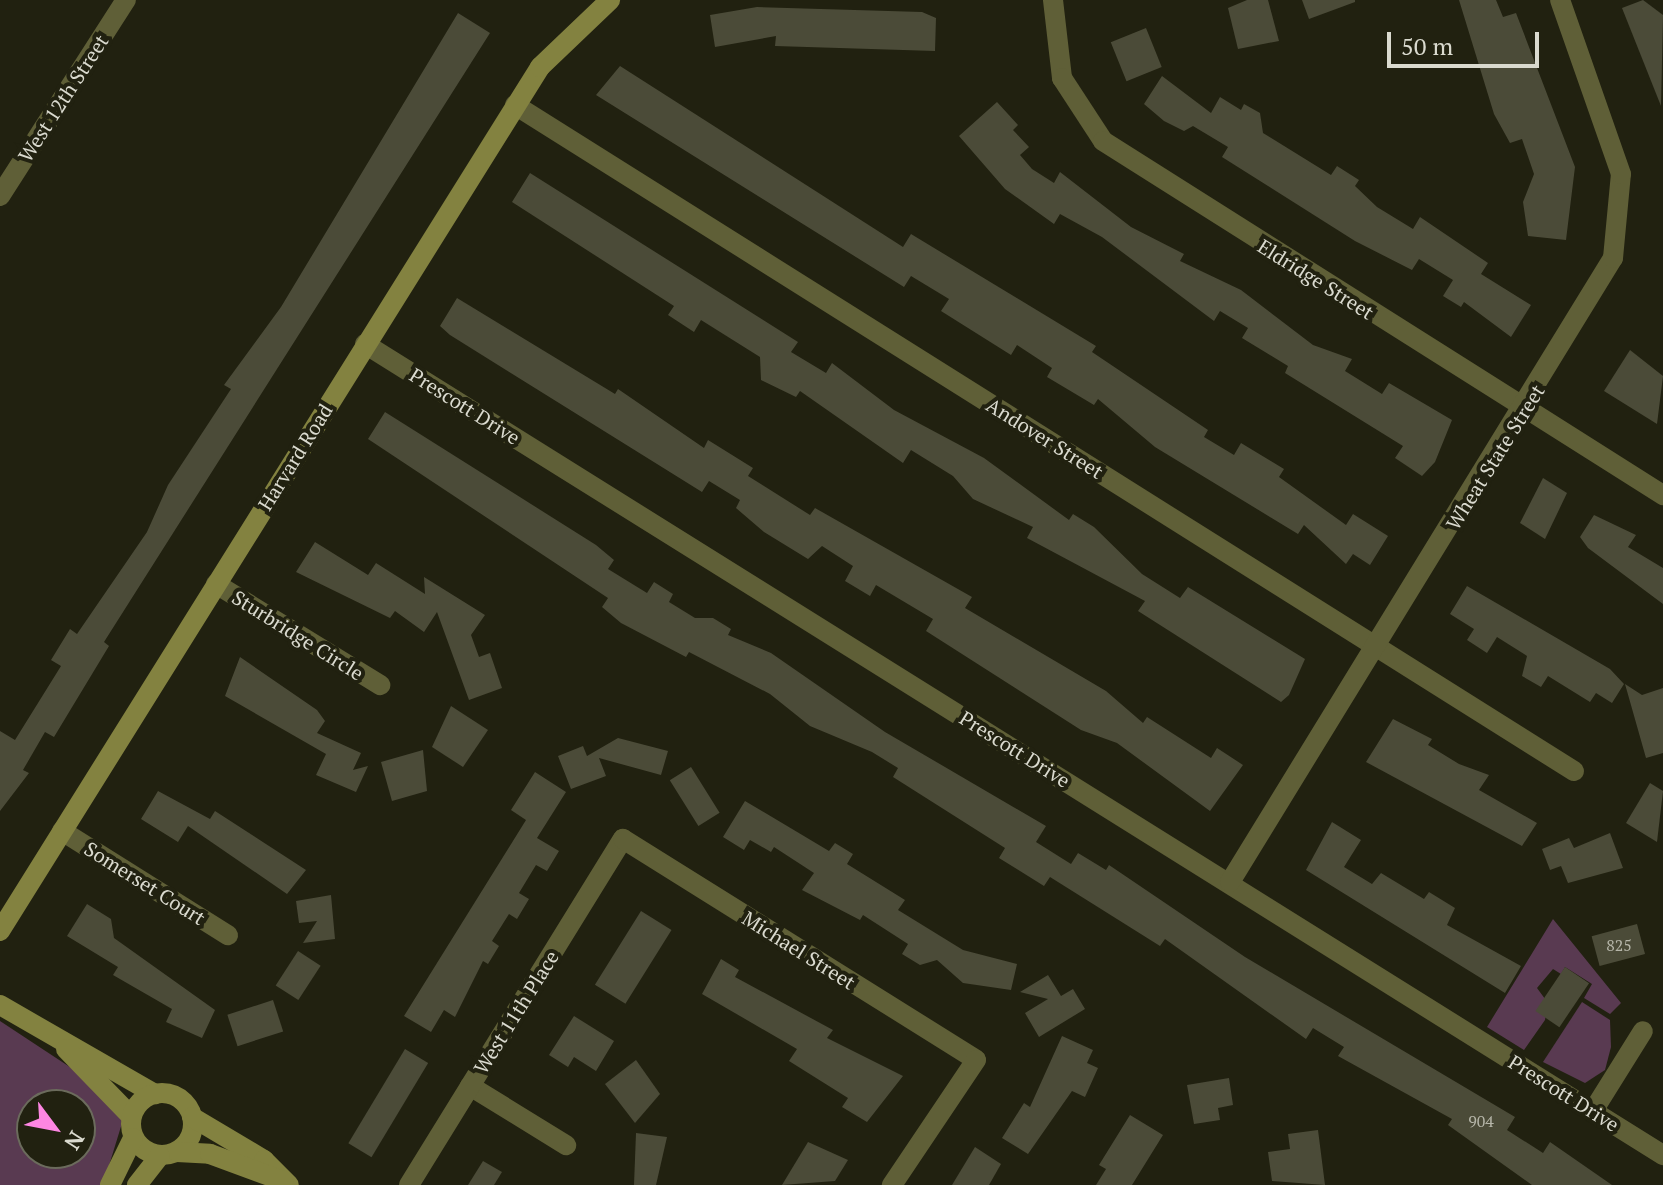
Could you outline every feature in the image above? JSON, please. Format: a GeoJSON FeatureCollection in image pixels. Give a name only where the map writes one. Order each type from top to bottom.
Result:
{"type":"FeatureCollection","features":[{"type":"Feature","properties":{"kind":"street","name":"West 12th Street"},"geometry":{"type":"LineString","coordinates":[[0,196],[126,0]]}},
{"type":"Feature","properties":{"kind":"street","name":"Harvard Road"},"geometry":{"type":"LineString","coordinates":[[0,931],[515,105],[553,50],[610,0]]}},
{"type":"Feature","properties":{"kind":"street","name":"Eldridge Street"},"geometry":{"type":"LineString","coordinates":[[1053,0],[1062,78],[1103,141],[1663,495]]}},
{"type":"Feature","properties":{"kind":"street","name":"Wheat State Street"},"geometry":{"type":"LineString","coordinates":[[1230,882],[1599,291],[1621,227],[1617,154],[1560,0]]}},
{"type":"Feature","properties":{"kind":"street","name":"Andover Street"},"geometry":{"type":"LineString","coordinates":[[515,105],[1574,771]]}},
{"type":"Feature","properties":{"kind":"street","name":"Prescott Drive"},"geometry":{"type":"LineString","coordinates":[[365,344],[1663,1155]]}},
{"type":"Feature","properties":{"kind":"street","name":"Sturbridge Circle"},"geometry":{"type":"LineString","coordinates":[[216,584],[380,685]]}},
{"type":"Feature","properties":{"kind":"street","name":"Somerset Court"},"geometry":{"type":"LineString","coordinates":[[62,831],[228,935]]}},
{"type":"Feature","properties":{"kind":"street","name":"Michael Street"},"geometry":{"type":"LineString","coordinates":[[623,839],[976,1060],[892,1185]]}},
{"type":"Feature","properties":{"kind":"street","name":"West 11th Place"},"geometry":{"type":"LineString","coordinates":[[409,1185],[623,839]]}},
{"type":"Feature","properties":{"kind":"street"},"geometry":{"type":"LineString","coordinates":[[0,1005],[61,1043],[155,1094],[174,1095],[192,1117],[264,1160],[287,1183]]}},
{"type":"Feature","properties":{"kind":"street"},"geometry":{"type":"LineString","coordinates":[[1593,1111],[1643,1031]]}},
{"type":"Feature","properties":{"kind":"street"},"geometry":{"type":"LineString","coordinates":[[61,1043],[131,1116],[133,1138],[110,1185]]}},
{"type":"Feature","properties":{"kind":"street"},"geometry":{"type":"LineString","coordinates":[[470,1086],[566,1145]]}},
{"type":"Feature","properties":{"kind":"street"},"geometry":{"type":"LineString","coordinates":[[131,1116],[155,1094]]}},
{"type":"Feature","properties":{"kind":"street"},"geometry":{"type":"LineString","coordinates":[[137,1185],[190,1137],[192,1117]]}},
{"type":"Feature","properties":{"kind":"street"},"geometry":{"type":"LineString","coordinates":[[133,1138],[169,1154],[210,1154],[287,1183]]}},
{"type":"Feature","properties":{"kind":"shaded area"},"geometry":{"type":"Polygon","coordinates":[[[1553,919],[1621,1003],[1610,1014],[1584,998],[1592,984],[1565,967],[1561,974],[1553,969],[1537,988],[1548,1003],[1545,1020],[1524,1050],[1487,1027],[1553,919]]]}},
{"type":"Feature","properties":{"kind":"shaded area"},"geometry":{"type":"Polygon","coordinates":[[[1582,1002],[1610,1020],[1611,1047],[1605,1070],[1585,1083],[1543,1062],[1582,1002]]]}},
{"type":"Feature","properties":{"kind":"shaded area"},"geometry":{"type":"Polygon","coordinates":[[[0,1021],[88,1079],[123,1120],[103,1185],[0,1185],[0,1021]]]}},
{"type":"Feature","properties":{"kind":"building"},"geometry":{"type":"Polygon","coordinates":[[[1247,0],[1268,0],[1279,41],[1238,49],[1228,8],[1247,0]]]}},
{"type":"Feature","properties":{"kind":"building"},"geometry":{"type":"Polygon","coordinates":[[[1302,0],[1355,0],[1355,2],[1309,19],[1302,0]]]}},
{"type":"Feature","properties":{"kind":"building"},"geometry":{"type":"Polygon","coordinates":[[[1459,0],[1496,0],[1503,17],[1516,13],[1575,167],[1566,240],[1528,236],[1523,202],[1534,174],[1522,139],[1510,143],[1494,114],[1459,0]]]}},
{"type":"Feature","properties":{"kind":"building"},"geometry":{"type":"Polygon","coordinates":[[[1643,0],[1663,15],[1661,106],[1622,8],[1643,0]]]}},
{"type":"Feature","properties":{"kind":"building"},"geometry":{"type":"Polygon","coordinates":[[[757,7],[922,12],[936,18],[935,51],[775,46],[776,36],[715,47],[710,15],[757,7]]]}},
{"type":"Feature","properties":{"kind":"building"},"geometry":{"type":"Polygon","coordinates":[[[458,13],[490,33],[104,642],[109,646],[54,737],[45,732],[23,770],[29,773],[0,811],[0,731],[15,740],[61,666],[51,660],[70,629],[77,634],[147,532],[168,485],[231,389],[224,385],[281,307],[458,13]]]}},
{"type":"Feature","properties":{"kind":"building"},"geometry":{"type":"Polygon","coordinates":[[[1146,28],[1162,67],[1127,81],[1111,42],[1146,28]]]}},
{"type":"Feature","properties":{"kind":"building"},"geometry":{"type":"Polygon","coordinates":[[[620,66],[903,247],[911,234],[1096,346],[1092,352],[1208,430],[1204,437],[1234,455],[1241,443],[1284,469],[1279,477],[1346,525],[1353,514],[1388,536],[1370,565],[1353,554],[1346,564],[1304,525],[1298,534],[1155,447],[1098,399],[1094,405],[1047,377],[1052,368],[1017,345],[1011,355],[941,311],[949,299],[911,276],[904,287],[596,95],[620,66]]]}},
{"type":"Feature","properties":{"kind":"building"},"geometry":{"type":"Polygon","coordinates":[[[1162,76],[1211,113],[1220,97],[1241,110],[1244,104],[1260,113],[1263,133],[1331,175],[1337,166],[1359,180],[1355,186],[1377,207],[1413,229],[1420,217],[1488,263],[1481,274],[1531,305],[1511,337],[1464,302],[1461,307],[1443,296],[1453,280],[1419,259],[1412,270],[1355,241],[1222,157],[1228,147],[1193,126],[1184,131],[1164,121],[1144,104],[1162,76]]]}},
{"type":"Feature","properties":{"kind":"building"},"geometry":{"type":"Polygon","coordinates":[[[997,102],[1018,125],[1013,130],[1029,147],[1020,155],[1032,169],[1054,183],[1060,172],[1131,227],[1184,254],[1180,261],[1241,290],[1313,345],[1352,359],[1345,371],[1382,394],[1389,383],[1452,420],[1435,462],[1422,476],[1395,458],[1403,446],[1285,373],[1288,366],[1242,338],[1248,328],[1220,311],[1214,321],[1102,237],[1060,214],[1054,224],[1005,189],[959,136],[997,102]]]}},
{"type":"Feature","properties":{"kind":"building"},"geometry":{"type":"Polygon","coordinates":[[[530,173],[798,342],[791,352],[826,373],[832,363],[894,410],[984,458],[1069,520],[1073,514],[1094,527],[1142,574],[1180,598],[1188,587],[1305,659],[1289,695],[1281,702],[1138,611],[1145,601],[1027,538],[1033,527],[973,499],[953,476],[911,450],[903,463],[800,391],[796,397],[761,380],[760,357],[701,320],[694,332],[668,315],[674,306],[512,202],[530,173]]]}},
{"type":"Feature","properties":{"kind":"building"},"geometry":{"type":"Polygon","coordinates":[[[457,298],[615,394],[618,389],[704,448],[708,440],[753,468],[748,476],[810,515],[815,508],[972,597],[965,608],[1106,691],[1143,723],[1147,717],[1211,758],[1217,748],[1243,765],[1210,811],[1117,743],[1081,730],[926,631],[933,619],[876,585],[870,596],[845,581],[853,566],[822,546],[808,559],[764,532],[736,508],[740,500],[709,481],[702,492],[450,335],[440,326],[457,298]]]}},
{"type":"Feature","properties":{"kind":"building"},"geometry":{"type":"Polygon","coordinates":[[[1630,350],[1663,376],[1657,424],[1604,391],[1630,350]]]}},
{"type":"Feature","properties":{"kind":"building"},"geometry":{"type":"Polygon","coordinates":[[[385,412],[596,545],[614,560],[608,569],[647,593],[654,582],[673,594],[669,602],[695,618],[713,618],[731,629],[728,635],[771,653],[885,732],[1046,826],[1036,842],[1071,864],[1078,853],[1106,870],[1109,865],[1245,957],[1515,1117],[1507,1130],[1543,1153],[1550,1142],[1612,1185],[1532,1185],[1448,1125],[1452,1119],[1338,1056],[1344,1047],[1313,1028],[1306,1039],[1165,939],[1160,946],[1050,877],[1044,886],[999,858],[1005,848],[893,777],[898,768],[872,752],[810,726],[770,694],[689,652],[686,657],[621,623],[602,607],[608,598],[368,439],[385,412]]]}},
{"type":"Feature","properties":{"kind":"building"},"geometry":{"type":"Polygon","coordinates":[[[1543,478],[1567,493],[1545,539],[1520,523],[1543,478]]]}},
{"type":"Feature","properties":{"kind":"building"},"geometry":{"type":"Polygon","coordinates":[[[1594,515],[1636,535],[1628,547],[1663,568],[1663,604],[1588,548],[1580,537],[1594,515]]]}},
{"type":"Feature","properties":{"kind":"building"},"geometry":{"type":"Polygon","coordinates":[[[315,542],[368,575],[376,563],[425,594],[424,577],[485,615],[471,635],[479,657],[490,653],[502,688],[469,700],[437,612],[424,632],[395,611],[390,618],[296,572],[315,542]]]}},
{"type":"Feature","properties":{"kind":"building"},"geometry":{"type":"Polygon","coordinates":[[[1467,586],[1610,669],[1624,684],[1612,703],[1596,693],[1590,702],[1548,676],[1541,687],[1522,676],[1527,656],[1497,637],[1487,653],[1467,640],[1474,629],[1450,614],[1467,586]]]}},
{"type":"Feature","properties":{"kind":"building"},"geometry":{"type":"Polygon","coordinates":[[[240,657],[317,710],[325,721],[317,733],[361,753],[353,770],[368,766],[356,792],[316,775],[326,754],[225,696],[240,657]]]}},
{"type":"Feature","properties":{"kind":"building"},"geometry":{"type":"Polygon","coordinates":[[[1625,684],[1642,695],[1663,688],[1663,753],[1646,758],[1625,684]]]}},
{"type":"Feature","properties":{"kind":"building"},"geometry":{"type":"Polygon","coordinates":[[[451,706],[488,730],[463,767],[432,747],[451,706]]]}},
{"type":"Feature","properties":{"kind":"building"},"geometry":{"type":"Polygon","coordinates":[[[1393,719],[1432,739],[1428,745],[1459,764],[1489,775],[1479,790],[1537,823],[1522,846],[1366,762],[1393,719]]]}},
{"type":"Feature","properties":{"kind":"building"},"geometry":{"type":"Polygon","coordinates":[[[618,738],[668,751],[661,775],[599,758],[606,776],[571,789],[558,756],[583,746],[587,756],[618,738]]]}},
{"type":"Feature","properties":{"kind":"building"},"geometry":{"type":"Polygon","coordinates":[[[423,750],[427,791],[392,801],[381,762],[423,750]]]}},
{"type":"Feature","properties":{"kind":"building"},"geometry":{"type":"Polygon","coordinates":[[[691,767],[720,813],[698,826],[670,780],[691,767]]]}},
{"type":"Feature","properties":{"kind":"building"},"geometry":{"type":"Polygon","coordinates":[[[535,772],[566,792],[537,838],[559,851],[547,871],[536,865],[519,893],[529,899],[517,919],[509,914],[492,941],[499,946],[488,964],[483,961],[455,1017],[444,1010],[431,1032],[404,1016],[526,820],[511,810],[535,772]]]}},
{"type":"Feature","properties":{"kind":"building"},"geometry":{"type":"Polygon","coordinates":[[[1650,783],[1663,791],[1657,842],[1626,823],[1650,783]]]}},
{"type":"Feature","properties":{"kind":"building"},"geometry":{"type":"Polygon","coordinates":[[[158,791],[210,819],[215,811],[306,870],[287,894],[188,826],[178,842],[141,819],[158,791]]]}},
{"type":"Feature","properties":{"kind":"building"},"geometry":{"type":"Polygon","coordinates":[[[745,801],[829,851],[835,843],[853,854],[847,864],[905,900],[898,910],[963,950],[1017,964],[1011,990],[963,983],[937,960],[920,965],[902,954],[908,944],[863,915],[860,920],[802,890],[814,873],[774,847],[771,852],[750,840],[744,850],[723,837],[745,801]]]}},
{"type":"Feature","properties":{"kind":"building"},"geometry":{"type":"Polygon","coordinates":[[[1332,822],[1361,840],[1344,867],[1372,884],[1381,873],[1424,899],[1429,892],[1455,908],[1447,925],[1521,966],[1505,993],[1306,870],[1332,822]]]}},
{"type":"Feature","properties":{"kind":"building"},"geometry":{"type":"Polygon","coordinates":[[[1610,833],[1623,868],[1568,883],[1561,866],[1550,870],[1542,849],[1569,838],[1574,848],[1610,833]]]}},
{"type":"Feature","properties":{"kind":"building"},"geometry":{"type":"Polygon","coordinates":[[[331,895],[335,939],[303,943],[317,921],[299,923],[296,901],[331,895]]]}},
{"type":"Feature","properties":{"kind":"building"},"geometry":{"type":"Polygon","coordinates":[[[87,904],[111,919],[114,938],[215,1010],[202,1038],[166,1022],[172,1009],[113,975],[118,967],[67,936],[87,904]]]}},
{"type":"Feature","properties":{"kind":"building"},"geometry":{"type":"Polygon","coordinates":[[[641,911],[672,930],[625,1004],[595,985],[641,911]]]}},
{"type":"Feature","properties":{"kind":"building"},"geometry":{"type":"Polygon","coordinates":[[[1637,924],[1645,954],[1600,966],[1592,936],[1637,924]]]}},
{"type":"Feature","properties":{"kind":"building"},"geometry":{"type":"Polygon","coordinates":[[[298,951],[321,966],[298,1000],[276,985],[298,951]]]}},
{"type":"Feature","properties":{"kind":"building"},"geometry":{"type":"Polygon","coordinates":[[[721,959],[739,970],[735,977],[833,1030],[827,1038],[903,1076],[867,1122],[842,1107],[848,1098],[789,1061],[797,1049],[702,994],[721,959]]]}},
{"type":"Feature","properties":{"kind":"building"},"geometry":{"type":"Polygon","coordinates":[[[1565,967],[1589,983],[1559,1027],[1535,1011],[1565,967]]]}},
{"type":"Feature","properties":{"kind":"building"},"geometry":{"type":"Polygon","coordinates":[[[1048,975],[1061,996],[1073,989],[1085,1009],[1039,1037],[1025,1013],[1048,999],[1020,992],[1048,975]]]}},
{"type":"Feature","properties":{"kind":"building"},"geometry":{"type":"Polygon","coordinates":[[[273,1000],[283,1031],[238,1046],[227,1015],[273,1000]]]}},
{"type":"Feature","properties":{"kind":"building"},"geometry":{"type":"Polygon","coordinates":[[[574,1016],[614,1041],[596,1071],[574,1057],[568,1067],[549,1055],[574,1016]]]}},
{"type":"Feature","properties":{"kind":"building"},"geometry":{"type":"Polygon","coordinates":[[[1062,1036],[1093,1050],[1087,1063],[1098,1068],[1085,1097],[1072,1091],[1028,1154],[1002,1138],[1024,1103],[1030,1107],[1062,1036]]]}},
{"type":"Feature","properties":{"kind":"building"},"geometry":{"type":"Polygon","coordinates":[[[405,1049],[428,1063],[371,1157],[348,1143],[405,1049]]]}},
{"type":"Feature","properties":{"kind":"building"},"geometry":{"type":"Polygon","coordinates":[[[636,1060],[660,1094],[635,1123],[605,1084],[636,1060]]]}},
{"type":"Feature","properties":{"kind":"building"},"geometry":{"type":"Polygon","coordinates":[[[1229,1078],[1233,1105],[1218,1108],[1220,1120],[1194,1124],[1187,1085],[1229,1078]]]}},
{"type":"Feature","properties":{"kind":"building"},"geometry":{"type":"Polygon","coordinates":[[[1130,1115],[1163,1135],[1132,1185],[1096,1185],[1106,1169],[1099,1165],[1130,1115]]]}},
{"type":"Feature","properties":{"kind":"building"},"geometry":{"type":"Polygon","coordinates":[[[1318,1130],[1325,1185],[1272,1181],[1268,1152],[1290,1149],[1288,1134],[1318,1130]]]}},
{"type":"Feature","properties":{"kind":"building"},"geometry":{"type":"Polygon","coordinates":[[[636,1133],[667,1137],[656,1185],[634,1185],[636,1133]]]}},
{"type":"Feature","properties":{"kind":"building"},"geometry":{"type":"Polygon","coordinates":[[[808,1142],[848,1160],[835,1181],[782,1185],[808,1142]]]}},
{"type":"Feature","properties":{"kind":"building"},"geometry":{"type":"Polygon","coordinates":[[[975,1147],[1001,1164],[989,1185],[952,1185],[975,1147]]]}},
{"type":"Feature","properties":{"kind":"building"},"geometry":{"type":"Polygon","coordinates":[[[483,1161],[502,1172],[494,1185],[468,1185],[483,1161]]]}}]}
